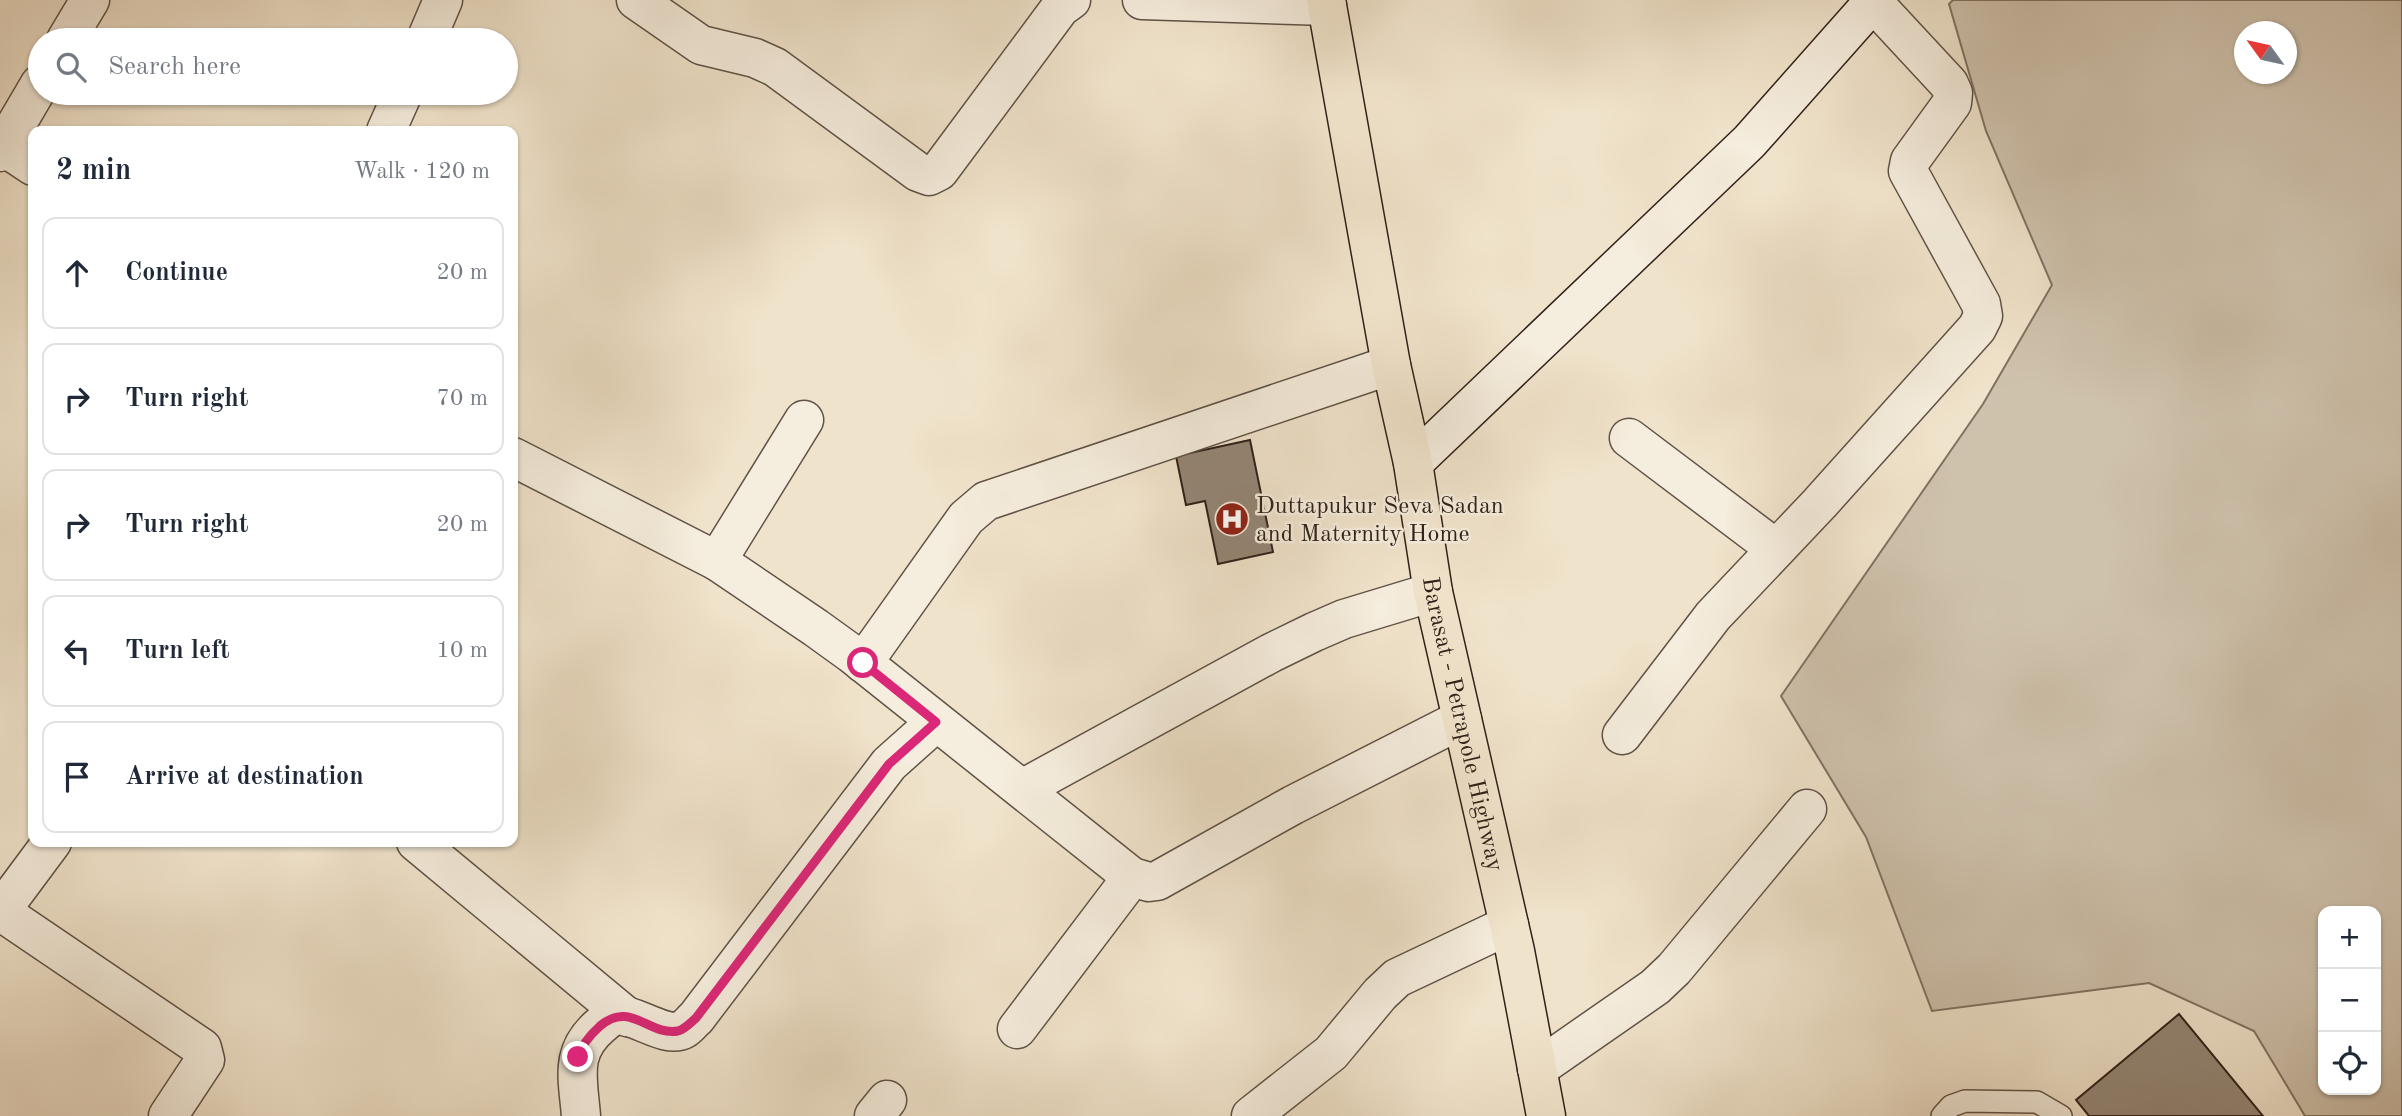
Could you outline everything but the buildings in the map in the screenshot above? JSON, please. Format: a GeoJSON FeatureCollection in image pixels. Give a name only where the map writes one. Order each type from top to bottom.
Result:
{"type":"FeatureCollection","features":[{"type":"Feature","properties":{"kind":"highway","name":"Barasat - Petrapole Highway"},"geometry":{"type":"LineString","coordinates":[[1327,3],[1391,365],[1413,463],[1433,592],[1509,925],[1546,1116]]}},
{"type":"Feature","properties":{"kind":"street"},"geometry":{"type":"LineString","coordinates":[[73,28],[90,0]]}},
{"type":"Feature","properties":{"kind":"street"},"geometry":{"type":"LineString","coordinates":[[431,28],[443,0]]}},
{"type":"Feature","properties":{"kind":"street"},"geometry":{"type":"LineString","coordinates":[[636,0],[701,45],[755,58],[775,67],[918,172],[929,176],[939,171],[1060,8],[1071,0]]}},
{"type":"Feature","properties":{"kind":"street"},"geometry":{"type":"LineString","coordinates":[[1142,0],[1327,3]]}},
{"type":"Feature","properties":{"kind":"street"},"geometry":{"type":"LineString","coordinates":[[1413,463],[1749,142],[1874,1],[1949,84],[1953,93],[1952,103],[1910,161],[1908,171],[1981,304],[1983,316],[1978,328],[1713,616],[1622,735]]}},
{"type":"Feature","properties":{"kind":"street"},"geometry":{"type":"LineString","coordinates":[[12,155],[32,105]]}},
{"type":"Feature","properties":{"kind":"street"},"geometry":{"type":"LineString","coordinates":[[388,126],[398,105]]}},
{"type":"Feature","properties":{"kind":"street"},"geometry":{"type":"LineString","coordinates":[[863,663],[966,518],[986,501],[1391,365]]}},
{"type":"Feature","properties":{"kind":"street"},"geometry":{"type":"LineString","coordinates":[[717,561],[804,420]]}},
{"type":"Feature","properties":{"kind":"street"},"geometry":{"type":"LineString","coordinates":[[1629,438],[1776,549]]}},
{"type":"Feature","properties":{"kind":"street"},"geometry":{"type":"LineString","coordinates":[[518,460],[717,561],[863,663],[1132,877],[1149,882],[1157,881],[1293,805],[1462,719]]}},
{"type":"Feature","properties":{"kind":"street"},"geometry":{"type":"LineString","coordinates":[[1022,789],[1314,632],[1433,592]]}},
{"type":"Feature","properties":{"kind":"street"},"geometry":{"type":"LineString","coordinates":[[581,1116],[577,1068],[580,1049],[594,1031],[611,1017],[620,1015],[669,1031],[683,1029],[696,1018],[889,764],[936,722]]}},
{"type":"Feature","properties":{"kind":"street"},"geometry":{"type":"LineString","coordinates":[[1537,1069],[1664,978],[1694,946],[1807,809]]}},
{"type":"Feature","properties":{"kind":"street"},"geometry":{"type":"LineString","coordinates":[[48,847],[0,911],[202,1048],[205,1060],[168,1116]]}},
{"type":"Feature","properties":{"kind":"street"},"geometry":{"type":"LineString","coordinates":[[422,847],[627,1017]]}},
{"type":"Feature","properties":{"kind":"street"},"geometry":{"type":"LineString","coordinates":[[1017,1029],[1132,877]]}},
{"type":"Feature","properties":{"kind":"street"},"geometry":{"type":"LineString","coordinates":[[1251,1116],[1331,1054],[1396,978],[1509,925]]}},
{"type":"Feature","properties":{"kind":"lane"},"geometry":{"type":"LineString","coordinates":[[1942,1116],[1951,1106],[1965,1101],[2037,1102],[2061,1116]]}},
{"type":"Feature","properties":{"kind":"shaded area"},"geometry":{"type":"Polygon","coordinates":[[[1953,0],[2402,0],[2402,1116],[2305,1116],[2254,1031],[2149,983],[1932,1011],[1866,837],[1781,696],[1983,404],[2052,285],[1986,131],[1949,4],[1953,0]]]}},
{"type":"Feature","properties":{"kind":"place","name":"Duttapukur Seva Sadan and Maternity Home"},"geometry":{"type":"Point","coordinates":[1232,519]}},
{"type":"Feature","properties":{"kind":"route"},"geometry":{"type":"LineString","coordinates":[[578,1057],[586,1039],[611,1017],[620,1015],[669,1031],[683,1029],[696,1018],[889,764],[936,722],[863,663]]}}]}
